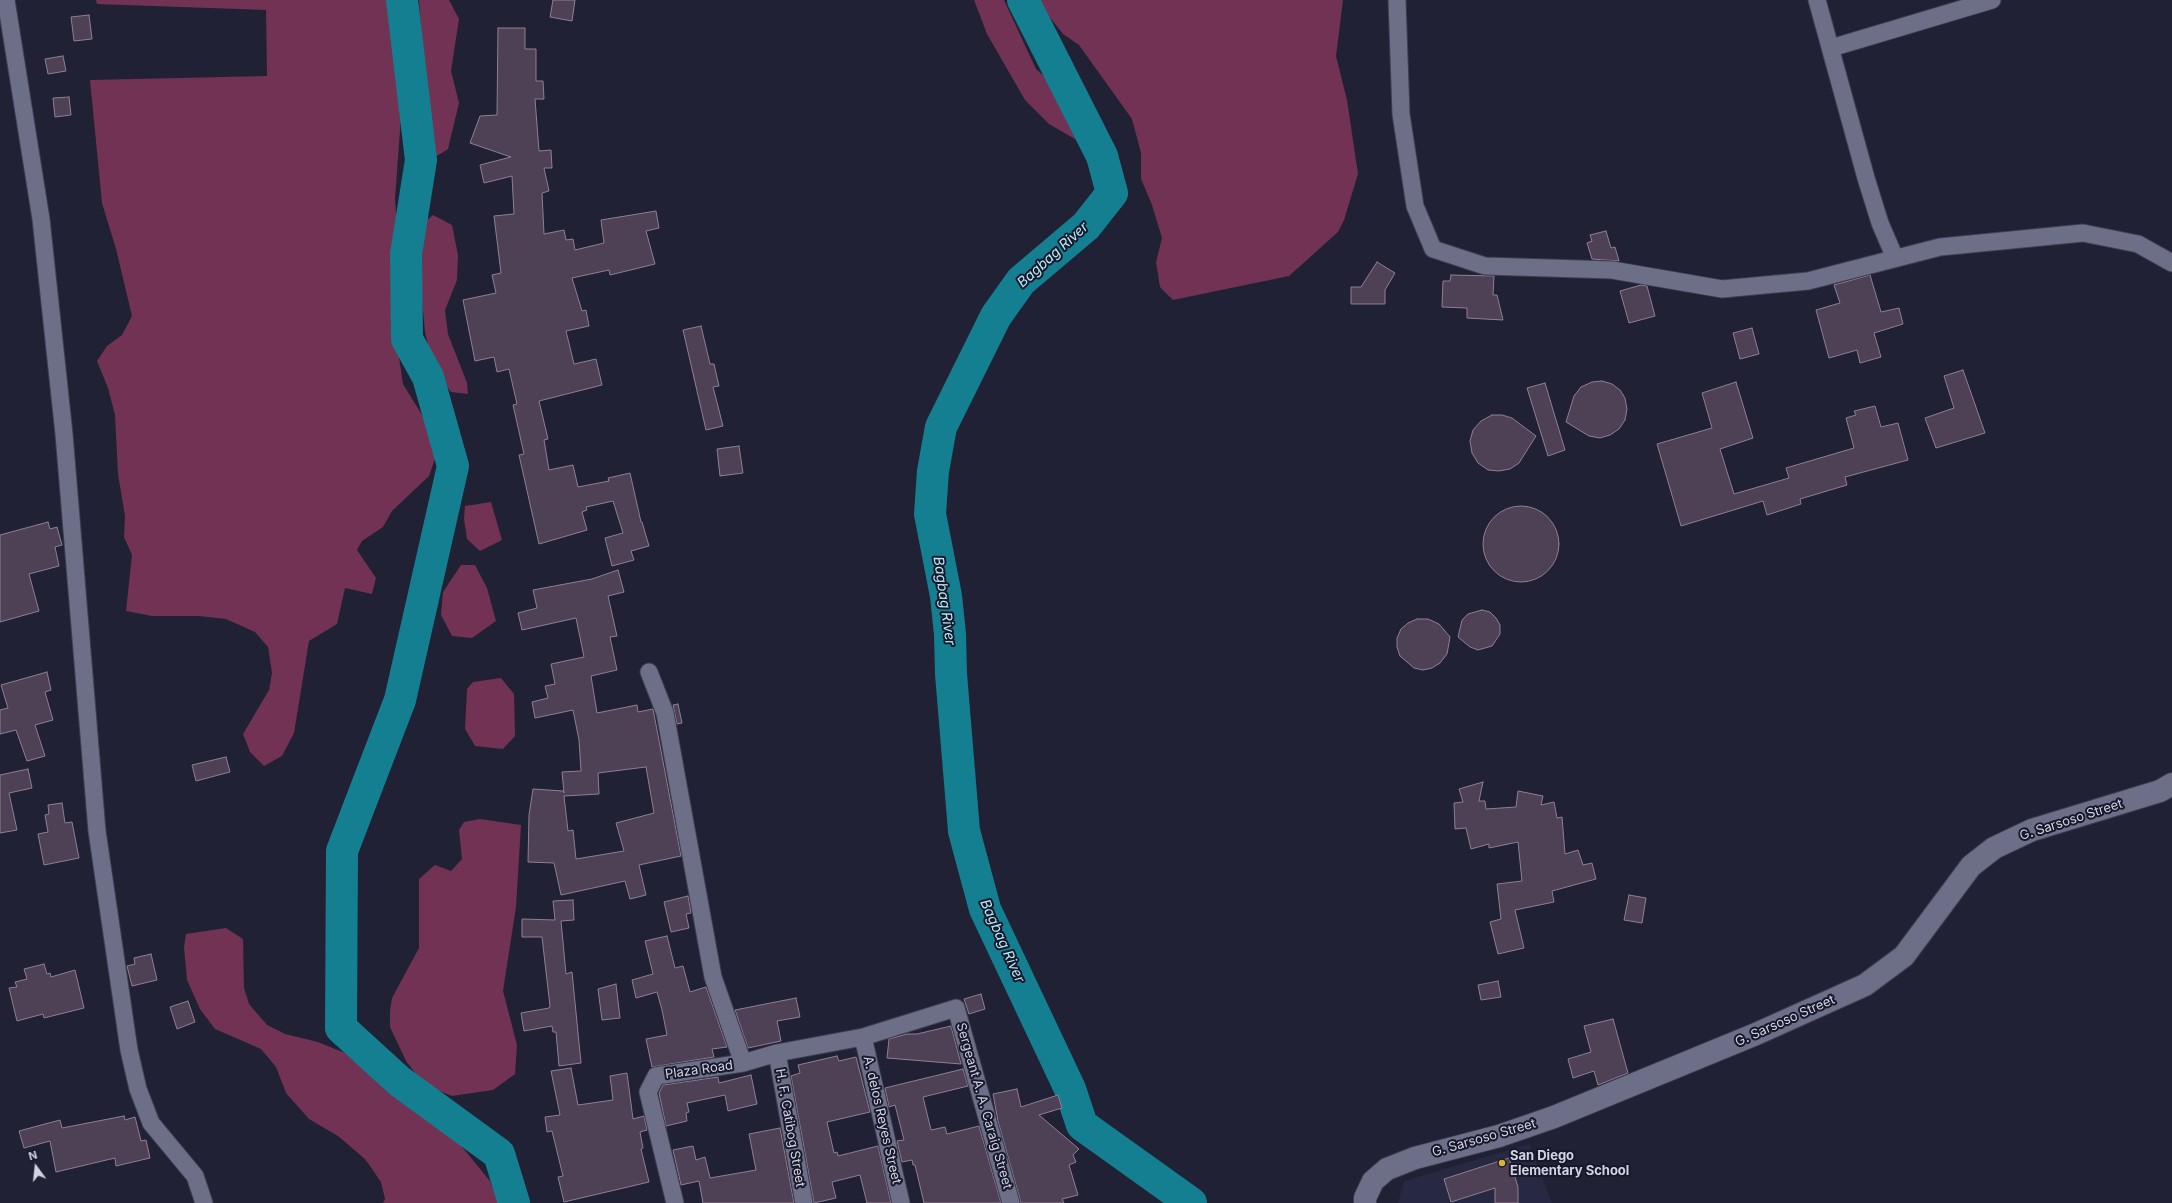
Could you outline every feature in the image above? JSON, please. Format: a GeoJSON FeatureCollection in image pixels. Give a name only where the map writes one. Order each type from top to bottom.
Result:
{"type":"FeatureCollection","features":[{"type":"Feature","properties":{"kind":"street"},"geometry":{"type":"LineString","coordinates":[[6,0],[41,219],[64,434],[97,831],[129,1050],[138,1089],[151,1123],[195,1176],[204,1203]]}},
{"type":"Feature","properties":{"kind":"street"},"geometry":{"type":"LineString","coordinates":[[1398,0],[1402,114],[1414,206],[1432,249],[1485,266],[1612,270],[1722,289],[1808,281],[1940,247],[2084,233],[2138,244],[2172,263]]}},
{"type":"Feature","properties":{"kind":"street"},"geometry":{"type":"LineString","coordinates":[[1817,0],[1866,178],[1880,223],[1895,258]]}},
{"type":"Feature","properties":{"kind":"street"},"geometry":{"type":"LineString","coordinates":[[1831,48],[1992,0]]}},
{"type":"Feature","properties":{"kind":"street"},"geometry":{"type":"LineString","coordinates":[[649,672],[665,713],[713,977],[743,1064]]}},
{"type":"Feature","properties":{"kind":"street","name":"G. Sarsoso Street"},"geometry":{"type":"LineString","coordinates":[[1366,1203],[1366,1198],[1374,1181],[1387,1169],[1415,1158],[1499,1136],[1554,1117],[1756,1034],[1865,985],[1904,956],[1971,866],[1994,848],[2032,830],[2160,791],[2172,784]]}},
{"type":"Feature","properties":{"kind":"street","name":"Plaza Road"},"geometry":{"type":"LineString","coordinates":[[675,1203],[648,1092],[656,1076],[743,1064],[777,1053],[863,1037],[956,1008]]}},
{"type":"Feature","properties":{"kind":"street","name":"Sergeant A. A. Caraig Street"},"geometry":{"type":"LineString","coordinates":[[956,1008],[1011,1203]]}},
{"type":"Feature","properties":{"kind":"street","name":"A. delos Reyes Street"},"geometry":{"type":"LineString","coordinates":[[863,1037],[901,1203]]}},
{"type":"Feature","properties":{"kind":"street","name":"H. F. Catibog Street"},"geometry":{"type":"LineString","coordinates":[[777,1053],[804,1203]]}},
{"type":"Feature","properties":{"kind":"shaded area"},"geometry":{"type":"Polygon","coordinates":[[[96,0],[387,0],[392,25],[401,117],[395,199],[398,243],[394,280],[393,318],[403,384],[430,428],[437,453],[429,476],[392,511],[383,527],[362,541],[357,550],[376,578],[372,594],[345,588],[337,624],[309,641],[294,733],[282,756],[264,766],[250,752],[243,734],[269,690],[272,673],[268,647],[255,632],[226,619],[199,616],[152,616],[126,611],[132,555],[124,537],[125,516],[118,474],[115,415],[108,388],[97,361],[107,346],[122,335],[132,316],[116,249],[102,203],[90,80],[267,76],[266,10],[97,4],[96,0]]]}},
{"type":"Feature","properties":{"kind":"shaded area"},"geometry":{"type":"Polygon","coordinates":[[[419,0],[449,0],[459,19],[451,71],[459,103],[448,149],[437,156],[428,144],[419,0]]]}},
{"type":"Feature","properties":{"kind":"shaded area"},"geometry":{"type":"Polygon","coordinates":[[[974,0],[1004,0],[1036,69],[1066,95],[1087,118],[1080,142],[1049,124],[1025,100],[987,34],[974,0]]]}},
{"type":"Feature","properties":{"kind":"shaded area"},"geometry":{"type":"Polygon","coordinates":[[[1036,0],[1343,0],[1336,56],[1347,100],[1358,174],[1344,220],[1338,232],[1289,276],[1173,300],[1160,287],[1156,262],[1162,238],[1152,205],[1141,179],[1141,153],[1132,119],[1079,45],[1063,34],[1036,0]]]}},
{"type":"Feature","properties":{"kind":"shaded area"},"geometry":{"type":"Polygon","coordinates":[[[433,215],[452,225],[458,255],[457,280],[445,310],[448,334],[467,383],[468,394],[451,392],[438,376],[430,354],[425,332],[419,269],[421,225],[433,215]]]}},
{"type":"Feature","properties":{"kind":"shaded area"},"geometry":{"type":"Polygon","coordinates":[[[491,502],[502,540],[480,551],[467,539],[464,519],[465,506],[491,502]]]}},
{"type":"Feature","properties":{"kind":"shaded area"},"geometry":{"type":"Polygon","coordinates":[[[461,565],[475,565],[487,588],[496,621],[472,638],[452,636],[441,615],[443,592],[461,565]]]}},
{"type":"Feature","properties":{"kind":"shaded area"},"geometry":{"type":"Polygon","coordinates":[[[501,678],[514,694],[515,736],[503,749],[475,746],[465,729],[467,689],[473,682],[501,678]]]}},
{"type":"Feature","properties":{"kind":"shaded area"},"geometry":{"type":"Polygon","coordinates":[[[480,819],[521,825],[516,907],[503,991],[517,1045],[515,1074],[493,1090],[452,1096],[432,1088],[416,1074],[406,1061],[390,1027],[390,1011],[392,998],[419,948],[419,879],[435,865],[451,871],[462,859],[459,830],[464,822],[480,819]]]}},
{"type":"Feature","properties":{"kind":"shaded area"},"geometry":{"type":"Polygon","coordinates":[[[226,928],[243,939],[244,988],[249,1004],[267,1025],[285,1034],[318,1042],[345,1053],[373,1077],[439,1124],[458,1142],[490,1181],[499,1203],[383,1203],[385,1199],[381,1182],[365,1159],[338,1136],[309,1119],[286,1093],[276,1067],[261,1049],[215,1029],[200,1009],[187,980],[184,947],[186,934],[226,928]]]}},
{"type":"Feature","properties":{"kind":"shaded area","name":"San Diego Elementary School"},"geometry":{"type":"Polygon","coordinates":[[[1529,1144],[1552,1203],[1398,1203],[1404,1181],[1529,1144]]]}},
{"type":"Feature","properties":{"kind":"building"},"geometry":{"type":"Polygon","coordinates":[[[553,0],[575,0],[572,21],[550,17],[553,0]]]}},
{"type":"Feature","properties":{"kind":"building"},"geometry":{"type":"Polygon","coordinates":[[[89,15],[92,39],[74,41],[71,17],[89,15]]]}},
{"type":"Feature","properties":{"kind":"building"},"geometry":{"type":"Polygon","coordinates":[[[498,28],[525,28],[525,49],[536,49],[536,81],[543,81],[544,99],[535,99],[539,151],[551,150],[552,168],[544,168],[549,191],[542,193],[544,234],[564,230],[566,240],[573,239],[575,250],[604,243],[601,220],[656,211],[659,228],[646,231],[655,264],[610,275],[609,270],[572,278],[582,311],[586,310],[589,326],[566,331],[574,364],[596,359],[602,385],[539,401],[548,439],[544,440],[549,470],[573,465],[578,487],[609,481],[608,478],[630,473],[641,522],[649,546],[631,551],[634,560],[612,566],[605,538],[623,533],[613,501],[586,507],[587,510],[582,512],[587,530],[539,544],[519,455],[524,454],[513,405],[517,404],[509,369],[497,372],[494,357],[475,361],[463,300],[496,293],[492,275],[501,273],[494,216],[514,214],[512,176],[484,183],[480,165],[511,157],[470,143],[480,116],[497,115],[498,28]]]}},
{"type":"Feature","properties":{"kind":"building"},"geometry":{"type":"Polygon","coordinates":[[[63,56],[66,71],[48,74],[45,59],[63,56]]]}},
{"type":"Feature","properties":{"kind":"building"},"geometry":{"type":"Polygon","coordinates":[[[69,97],[71,115],[55,117],[53,98],[69,97]]]}},
{"type":"Feature","properties":{"kind":"building"},"geometry":{"type":"Polygon","coordinates":[[[1606,231],[1611,248],[1615,247],[1619,261],[1592,259],[1587,243],[1592,241],[1590,235],[1606,231]]]}},
{"type":"Feature","properties":{"kind":"building"},"geometry":{"type":"Polygon","coordinates":[[[1377,262],[1395,273],[1385,290],[1385,304],[1351,304],[1351,287],[1361,287],[1377,262]]]}},
{"type":"Feature","properties":{"kind":"building"},"geometry":{"type":"Polygon","coordinates":[[[1451,275],[1494,276],[1493,295],[1497,295],[1503,320],[1467,318],[1467,308],[1442,307],[1443,281],[1450,281],[1451,275]]]}},
{"type":"Feature","properties":{"kind":"building"},"geometry":{"type":"Polygon","coordinates":[[[1870,275],[1881,312],[1899,308],[1903,324],[1874,333],[1881,357],[1860,363],[1857,350],[1829,358],[1816,310],[1840,303],[1834,285],[1870,275]]]}},
{"type":"Feature","properties":{"kind":"building"},"geometry":{"type":"Polygon","coordinates":[[[1641,285],[1647,286],[1655,316],[1629,323],[1620,291],[1641,285]]]}},
{"type":"Feature","properties":{"kind":"building"},"geometry":{"type":"Polygon","coordinates":[[[701,326],[710,364],[714,364],[719,386],[713,387],[723,426],[706,430],[683,330],[701,326]]]}},
{"type":"Feature","properties":{"kind":"building"},"geometry":{"type":"Polygon","coordinates":[[[1752,328],[1759,354],[1740,359],[1733,333],[1752,328]]]}},
{"type":"Feature","properties":{"kind":"building"},"geometry":{"type":"Polygon","coordinates":[[[1963,370],[1985,433],[1936,448],[1925,418],[1954,408],[1944,376],[1963,370]]]}},
{"type":"Feature","properties":{"kind":"building"},"geometry":{"type":"Polygon","coordinates":[[[1602,381],[1612,384],[1620,390],[1625,398],[1627,409],[1625,420],[1619,429],[1610,435],[1600,438],[1589,436],[1566,422],[1574,396],[1581,387],[1592,382],[1602,381]]]}},
{"type":"Feature","properties":{"kind":"building"},"geometry":{"type":"Polygon","coordinates":[[[1736,382],[1753,438],[1720,449],[1734,494],[1789,478],[1786,468],[1854,448],[1846,418],[1856,415],[1854,411],[1875,406],[1881,427],[1898,423],[1908,460],[1845,477],[1847,485],[1800,499],[1801,504],[1767,515],[1763,501],[1681,526],[1657,444],[1712,428],[1702,393],[1736,382]]]}},
{"type":"Feature","properties":{"kind":"building"},"geometry":{"type":"Polygon","coordinates":[[[1545,383],[1565,450],[1548,456],[1527,388],[1545,383]]]}},
{"type":"Feature","properties":{"kind":"building"},"geometry":{"type":"Polygon","coordinates":[[[1492,415],[1502,415],[1512,418],[1536,436],[1519,463],[1510,469],[1499,471],[1488,470],[1478,463],[1472,453],[1470,441],[1473,430],[1481,421],[1492,415]]]}},
{"type":"Feature","properties":{"kind":"building"},"geometry":{"type":"Polygon","coordinates":[[[739,446],[743,473],[720,476],[717,449],[739,446]]]}},
{"type":"Feature","properties":{"kind":"building"},"geometry":{"type":"Polygon","coordinates":[[[1521,506],[1536,509],[1548,517],[1556,529],[1559,544],[1556,559],[1548,571],[1536,579],[1521,582],[1506,579],[1494,571],[1486,559],[1483,544],[1486,529],[1494,517],[1506,509],[1521,506]]]}},
{"type":"Feature","properties":{"kind":"building"},"geometry":{"type":"Polygon","coordinates":[[[48,522],[50,529],[57,527],[62,545],[55,547],[59,566],[29,574],[39,611],[0,622],[0,535],[48,522]]]}},
{"type":"Feature","properties":{"kind":"building"},"geometry":{"type":"Polygon","coordinates":[[[618,570],[624,592],[608,596],[617,636],[610,637],[617,670],[591,676],[597,713],[637,705],[638,712],[653,709],[681,856],[639,865],[646,895],[630,899],[625,881],[561,895],[554,863],[528,862],[529,815],[533,789],[563,791],[564,793],[562,772],[581,771],[579,740],[573,710],[535,718],[532,702],[548,698],[545,686],[555,684],[551,664],[584,657],[576,618],[522,630],[518,613],[537,608],[533,590],[592,579],[618,570]],[[646,767],[598,773],[599,794],[564,796],[568,831],[573,830],[576,859],[624,851],[616,823],[654,813],[646,767]]]}},
{"type":"Feature","properties":{"kind":"building"},"geometry":{"type":"Polygon","coordinates":[[[1482,610],[1490,612],[1496,618],[1500,625],[1500,634],[1492,646],[1478,650],[1470,647],[1458,637],[1462,620],[1468,614],[1482,610]]]}},
{"type":"Feature","properties":{"kind":"building"},"geometry":{"type":"Polygon","coordinates":[[[1417,619],[1428,619],[1439,624],[1450,637],[1447,654],[1440,663],[1432,668],[1423,670],[1414,668],[1400,656],[1397,647],[1397,638],[1401,629],[1408,623],[1417,619]]]}},
{"type":"Feature","properties":{"kind":"building"},"geometry":{"type":"Polygon","coordinates":[[[47,672],[51,690],[45,692],[53,720],[35,725],[45,756],[27,761],[16,730],[0,734],[0,710],[8,708],[1,685],[47,672]]]}},
{"type":"Feature","properties":{"kind":"building"},"geometry":{"type":"Polygon","coordinates":[[[678,704],[682,723],[677,724],[673,705],[678,704]]]}},
{"type":"Feature","properties":{"kind":"building"},"geometry":{"type":"Polygon","coordinates":[[[226,757],[230,772],[196,781],[192,765],[226,757]]]}},
{"type":"Feature","properties":{"kind":"building"},"geometry":{"type":"Polygon","coordinates":[[[28,769],[32,788],[9,793],[17,830],[0,833],[0,775],[28,769]]]}},
{"type":"Feature","properties":{"kind":"building"},"geometry":{"type":"Polygon","coordinates":[[[1483,782],[1479,801],[1485,801],[1486,809],[1516,807],[1518,791],[1543,796],[1541,805],[1554,802],[1557,818],[1562,817],[1565,854],[1578,850],[1583,865],[1592,863],[1596,879],[1552,891],[1554,902],[1515,910],[1524,948],[1498,954],[1490,922],[1501,919],[1497,884],[1522,881],[1518,842],[1489,848],[1489,844],[1471,849],[1466,828],[1455,829],[1454,803],[1463,802],[1459,789],[1483,782]]]}},
{"type":"Feature","properties":{"kind":"building"},"geometry":{"type":"Polygon","coordinates":[[[62,803],[65,823],[72,822],[79,858],[44,865],[38,834],[48,832],[45,815],[49,814],[48,805],[62,803]]]}},
{"type":"Feature","properties":{"kind":"building"},"geometry":{"type":"Polygon","coordinates":[[[1629,895],[1646,898],[1642,923],[1624,920],[1629,895]]]}},
{"type":"Feature","properties":{"kind":"building"},"geometry":{"type":"Polygon","coordinates":[[[688,896],[691,913],[686,914],[689,928],[671,932],[664,902],[688,896]]]}},
{"type":"Feature","properties":{"kind":"building"},"geometry":{"type":"Polygon","coordinates":[[[573,900],[574,920],[561,921],[566,974],[572,972],[581,1063],[559,1066],[556,1032],[553,1032],[552,1026],[524,1031],[521,1013],[549,1008],[550,1006],[542,937],[522,937],[522,919],[555,920],[553,901],[573,900]]]}},
{"type":"Feature","properties":{"kind":"building"},"geometry":{"type":"Polygon","coordinates":[[[667,936],[675,968],[683,966],[690,992],[706,987],[727,1047],[712,1049],[714,1057],[652,1067],[646,1039],[667,1035],[662,1010],[657,992],[636,998],[632,980],[653,974],[645,941],[667,936]]]}},
{"type":"Feature","properties":{"kind":"building"},"geometry":{"type":"Polygon","coordinates":[[[151,954],[157,980],[132,986],[127,966],[135,964],[134,958],[151,954]]]}},
{"type":"Feature","properties":{"kind":"building"},"geometry":{"type":"Polygon","coordinates":[[[44,964],[47,974],[50,973],[51,977],[75,970],[84,1008],[44,1018],[43,1014],[17,1021],[9,988],[17,987],[15,982],[27,979],[24,969],[44,964]]]}},
{"type":"Feature","properties":{"kind":"building"},"geometry":{"type":"Polygon","coordinates":[[[1498,981],[1501,997],[1481,1000],[1478,985],[1498,981]]]}},
{"type":"Feature","properties":{"kind":"building"},"geometry":{"type":"Polygon","coordinates":[[[616,984],[620,1018],[602,1020],[598,989],[616,984]]]}},
{"type":"Feature","properties":{"kind":"building"},"geometry":{"type":"Polygon","coordinates":[[[981,994],[985,1009],[969,1014],[964,999],[981,994]]]}},
{"type":"Feature","properties":{"kind":"building"},"geometry":{"type":"Polygon","coordinates":[[[796,998],[800,1017],[777,1021],[781,1041],[748,1048],[735,1010],[796,998]]]}},
{"type":"Feature","properties":{"kind":"building"},"geometry":{"type":"Polygon","coordinates":[[[188,1001],[195,1022],[177,1029],[170,1007],[188,1001]]]}},
{"type":"Feature","properties":{"kind":"building"},"geometry":{"type":"Polygon","coordinates":[[[1613,1019],[1628,1073],[1598,1085],[1594,1071],[1573,1078],[1568,1059],[1591,1052],[1584,1026],[1613,1019]]]}},
{"type":"Feature","properties":{"kind":"building"},"geometry":{"type":"Polygon","coordinates":[[[951,1026],[961,1064],[887,1058],[889,1039],[951,1026]]]}},
{"type":"Feature","properties":{"kind":"building"},"geometry":{"type":"Polygon","coordinates":[[[837,1056],[839,1061],[856,1057],[870,1112],[827,1122],[834,1153],[837,1152],[838,1156],[878,1146],[891,1203],[867,1203],[860,1175],[832,1182],[836,1198],[814,1203],[791,1076],[800,1073],[798,1065],[837,1056]]]}},
{"type":"Feature","properties":{"kind":"building"},"geometry":{"type":"Polygon","coordinates":[[[571,1068],[578,1105],[613,1100],[610,1076],[627,1073],[633,1119],[644,1116],[647,1130],[640,1132],[643,1148],[641,1149],[649,1182],[564,1202],[558,1177],[563,1176],[552,1131],[547,1132],[545,1117],[560,1115],[551,1071],[571,1068]]]}},
{"type":"Feature","properties":{"kind":"building"},"geometry":{"type":"Polygon","coordinates":[[[963,1069],[968,1086],[923,1097],[931,1130],[945,1127],[947,1134],[979,1126],[1001,1203],[924,1203],[915,1165],[913,1165],[912,1160],[902,1162],[897,1141],[904,1140],[895,1105],[889,1107],[885,1088],[963,1069]]]}},
{"type":"Feature","properties":{"kind":"building"},"geometry":{"type":"Polygon","coordinates":[[[751,1075],[757,1104],[728,1111],[725,1095],[687,1103],[689,1112],[686,1113],[687,1121],[666,1126],[659,1093],[663,1085],[718,1077],[719,1083],[751,1075]]]}},
{"type":"Feature","properties":{"kind":"building"},"geometry":{"type":"Polygon","coordinates":[[[1017,1089],[1021,1107],[1058,1095],[1062,1108],[1039,1115],[1079,1149],[1073,1155],[1076,1162],[1069,1165],[1078,1195],[1062,1199],[1064,1203],[1021,1203],[998,1121],[993,1094],[1017,1089]]]}},
{"type":"Feature","properties":{"kind":"building"},"geometry":{"type":"Polygon","coordinates":[[[124,1116],[125,1120],[135,1117],[141,1141],[146,1140],[150,1158],[116,1166],[115,1158],[56,1172],[50,1141],[24,1148],[19,1131],[60,1120],[62,1128],[124,1116]]]}},
{"type":"Feature","properties":{"kind":"building"},"geometry":{"type":"Polygon","coordinates":[[[780,1128],[794,1203],[703,1203],[699,1181],[681,1185],[673,1150],[693,1146],[696,1160],[705,1157],[710,1178],[756,1170],[749,1134],[780,1128]]]}},
{"type":"Feature","properties":{"kind":"building"},"geometry":{"type":"Polygon","coordinates":[[[1509,1158],[1518,1187],[1518,1203],[1495,1203],[1495,1188],[1451,1202],[1444,1179],[1509,1158]]]}},
{"type":"Feature","properties":{"kind":"waterway"},"geometry":{"type":"LineString","coordinates":[[402,0],[421,160],[406,254],[407,339],[428,377],[453,466],[400,700],[342,851],[341,1028],[399,1081],[499,1154],[514,1203]]}},
{"type":"Feature","properties":{"kind":"waterway","name":"Bagbag River"},"geometry":{"type":"LineString","coordinates":[[1023,0],[1102,156],[1112,193],[1086,226],[1021,281],[996,316],[941,427],[933,471],[930,514],[946,596],[964,831],[985,909],[1070,1089],[1082,1125],[1191,1203]]}},
{"type":"Feature","properties":{"kind":"place","name":"San Diego Elementary School"},"geometry":{"type":"Point","coordinates":[1502,1163]}}]}
